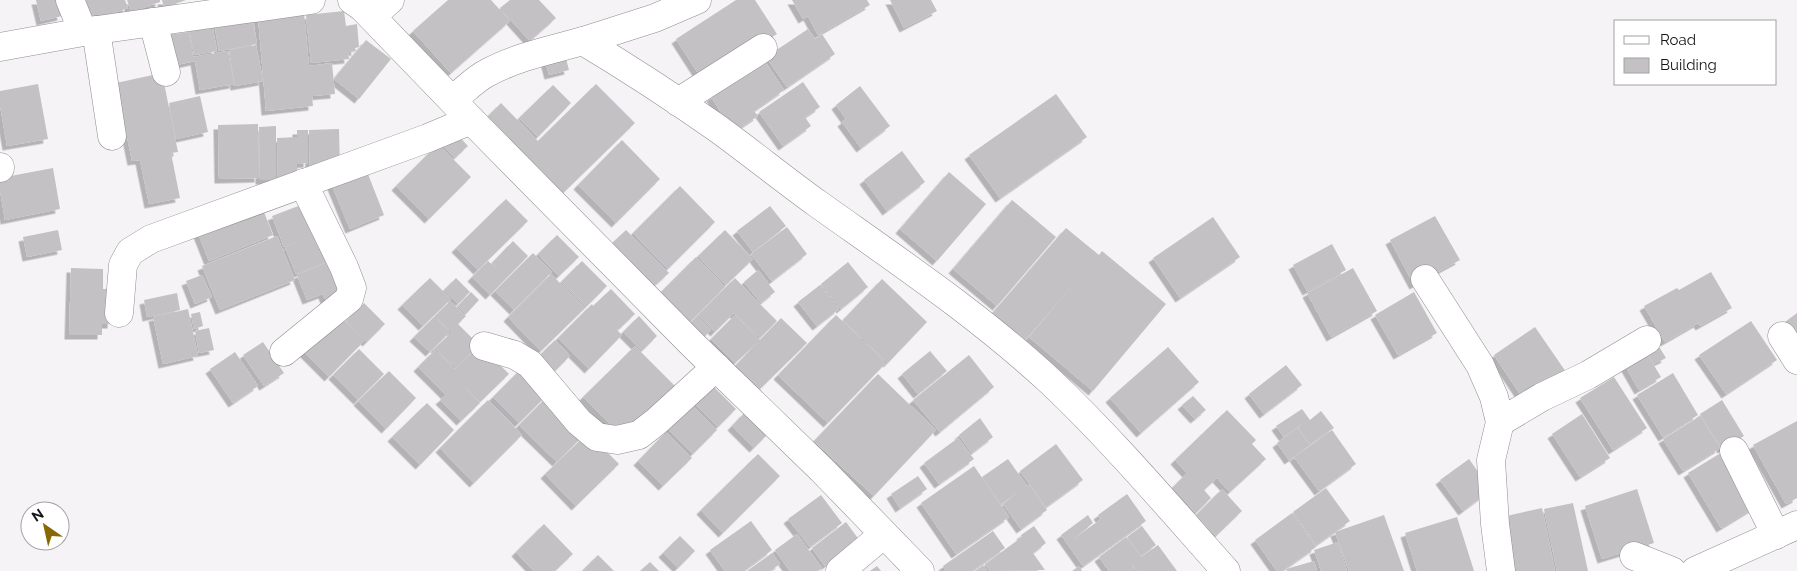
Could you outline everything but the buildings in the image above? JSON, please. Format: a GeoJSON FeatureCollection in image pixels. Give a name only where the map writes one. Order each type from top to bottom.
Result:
{"type":"FeatureCollection","features":[{"type":"Feature","properties":{"kind":"street"},"geometry":{"type":"LineString","coordinates":[[70,0],[90,31],[112,136]]}},
{"type":"Feature","properties":{"kind":"street"},"geometry":{"type":"LineString","coordinates":[[0,47],[90,31],[312,0]]}},
{"type":"Feature","properties":{"kind":"street"},"geometry":{"type":"LineString","coordinates":[[453,100],[486,73],[506,64],[655,18],[698,0]]}},
{"type":"Feature","properties":{"kind":"street"},"geometry":{"type":"LineString","coordinates":[[371,5],[471,120],[716,367],[821,469],[920,571]]}},
{"type":"Feature","properties":{"kind":"street"},"geometry":{"type":"LineString","coordinates":[[153,22],[166,72]]}},
{"type":"Feature","properties":{"kind":"street"},"geometry":{"type":"LineString","coordinates":[[583,41],[630,69],[714,126],[817,203],[958,304],[1050,382],[1102,432],[1226,571]]}},
{"type":"Feature","properties":{"kind":"street"},"geometry":{"type":"LineString","coordinates":[[678,102],[763,48]]}},
{"type":"Feature","properties":{"kind":"street"},"geometry":{"type":"LineString","coordinates":[[119,313],[123,265],[130,252],[150,240],[428,138],[471,120]]}},
{"type":"Feature","properties":{"kind":"street"},"geometry":{"type":"LineString","coordinates":[[284,352],[349,299],[352,288],[332,239],[303,183]]}},
{"type":"Feature","properties":{"kind":"street"},"geometry":{"type":"LineString","coordinates":[[1425,279],[1480,365],[1494,397],[1500,422],[1491,460],[1495,524],[1501,571]]}},
{"type":"Feature","properties":{"kind":"street"},"geometry":{"type":"LineString","coordinates":[[1782,336],[1797,360]]}},
{"type":"Feature","properties":{"kind":"street"},"geometry":{"type":"LineString","coordinates":[[1500,422],[1542,398],[1588,376],[1647,340]]}},
{"type":"Feature","properties":{"kind":"street"},"geometry":{"type":"LineString","coordinates":[[484,346],[516,355],[530,364],[579,422],[597,437],[617,440],[639,435],[716,367]]}},
{"type":"Feature","properties":{"kind":"street"},"geometry":{"type":"LineString","coordinates":[[1695,571],[1787,530],[1734,451]]}},
{"type":"Feature","properties":{"kind":"street"},"geometry":{"type":"LineString","coordinates":[[840,571],[884,534]]}},
{"type":"Feature","properties":{"kind":"street"},"geometry":{"type":"LineString","coordinates":[[1634,556],[1672,571]]}}]}
